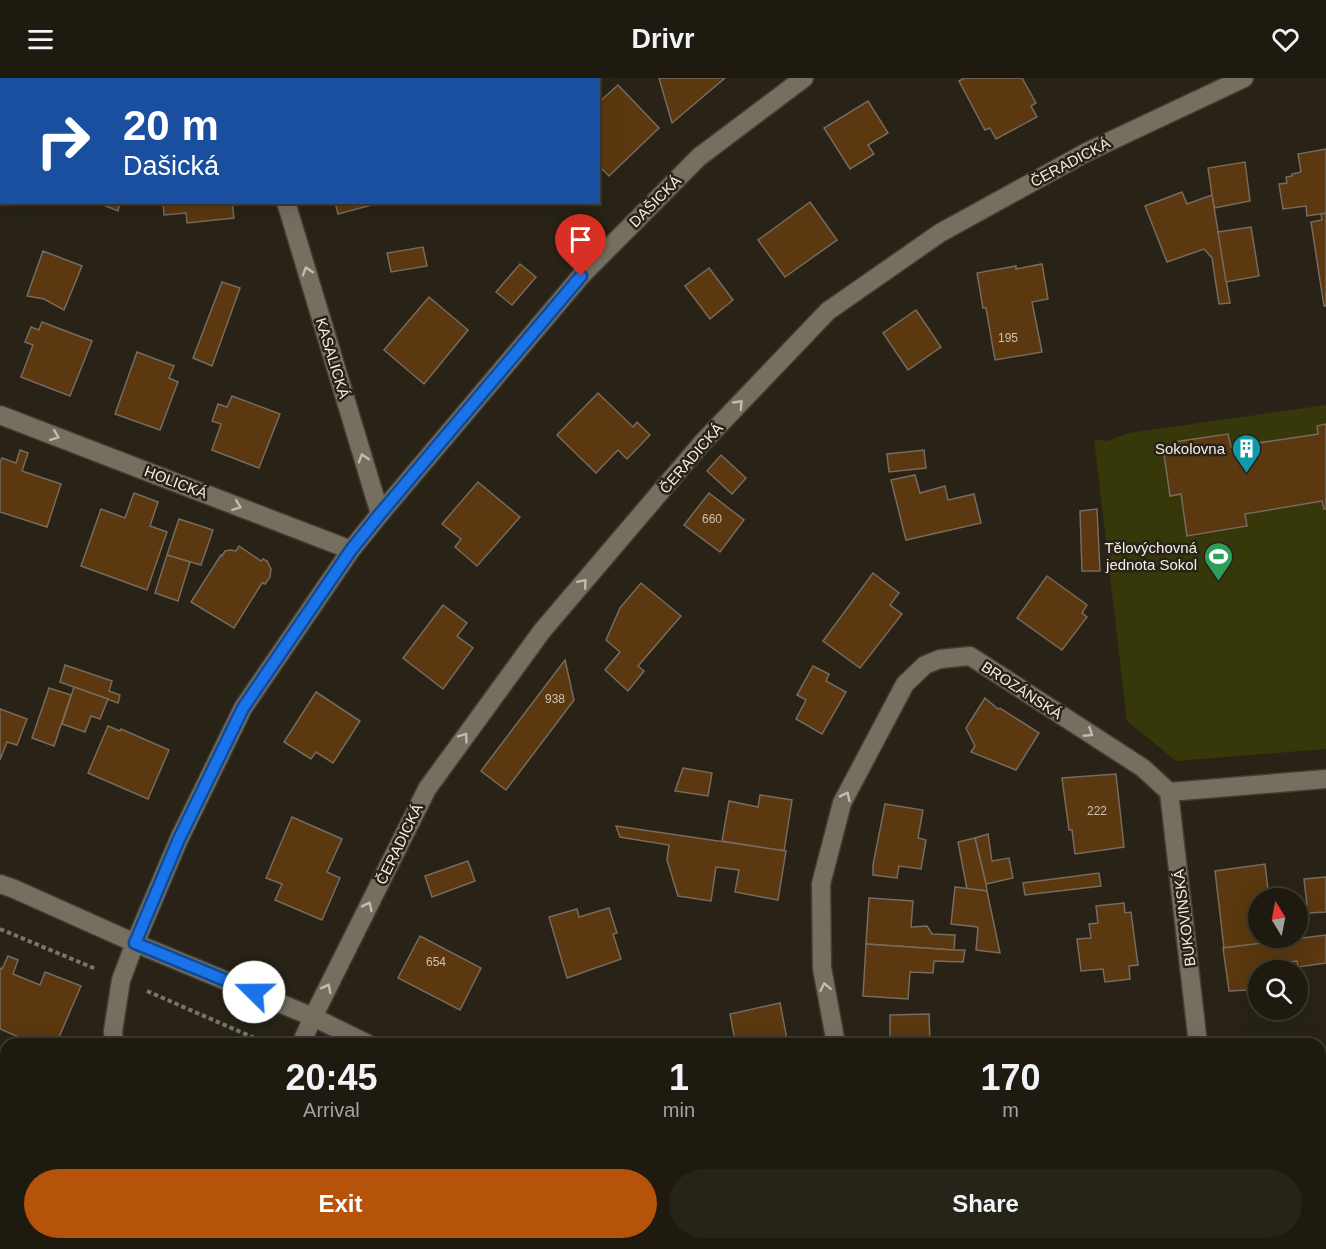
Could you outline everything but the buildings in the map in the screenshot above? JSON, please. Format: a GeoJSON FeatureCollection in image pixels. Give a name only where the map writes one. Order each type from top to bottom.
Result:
{"type":"FeatureCollection","features":[{"type":"Feature","properties":{"kind":"street","name":"DAŠICKÁ"},"geometry":{"type":"LineString","coordinates":[[114,1038],[121,980],[179,839],[243,708],[351,550],[581,276],[699,157],[804,78]]}},
{"type":"Feature","properties":{"kind":"street","name":"ČERADICKÁ"},"geometry":{"type":"LineString","coordinates":[[303,1038],[427,789],[440,770],[549,622],[702,443],[828,311],[949,228],[1087,152],[1244,78]]}},
{"type":"Feature","properties":{"kind":"street","name":"KASALICKÁ"},"geometry":{"type":"LineString","coordinates":[[287,204],[380,514]]}},
{"type":"Feature","properties":{"kind":"street","name":"HOLICKÁ"},"geometry":{"type":"LineString","coordinates":[[0,415],[351,550]]}},
{"type":"Feature","properties":{"kind":"street","name":"BROZÁNSKÁ"},"geometry":{"type":"LineString","coordinates":[[835,1038],[822,968],[821,884],[842,803],[904,684],[925,665],[940,658],[970,656],[1143,768],[1169,792]]}},
{"type":"Feature","properties":{"kind":"street"},"geometry":{"type":"LineString","coordinates":[[1169,792],[1326,779]]}},
{"type":"Feature","properties":{"kind":"street","name":"BUKOVINSKÁ"},"geometry":{"type":"LineString","coordinates":[[1169,792],[1197,1038]]}},
{"type":"Feature","properties":{"kind":"street"},"geometry":{"type":"LineString","coordinates":[[0,884],[313,1017],[356,1038]]}},
{"type":"Feature","properties":{"kind":"shaded area","name":"Tělovýchovná jednota Sokol"},"geometry":{"type":"Polygon","coordinates":[[[1326,405],[1326,749],[1176,761],[1127,721],[1094,439],[1107,441],[1129,433],[1326,405]]]}},
{"type":"Feature","properties":{"kind":"place","name":"Sokolovna"},"geometry":{"type":"Point","coordinates":[1246,474]}},
{"type":"Feature","properties":{"kind":"place","name":"Tělovýchovná jednota Sokol"},"geometry":{"type":"Point","coordinates":[1218,582]}},
{"type":"Feature","properties":{"kind":"route"},"geometry":{"type":"LineString","coordinates":[[254,992],[135,943],[179,839],[243,708],[351,550],[581,276]]}}]}
